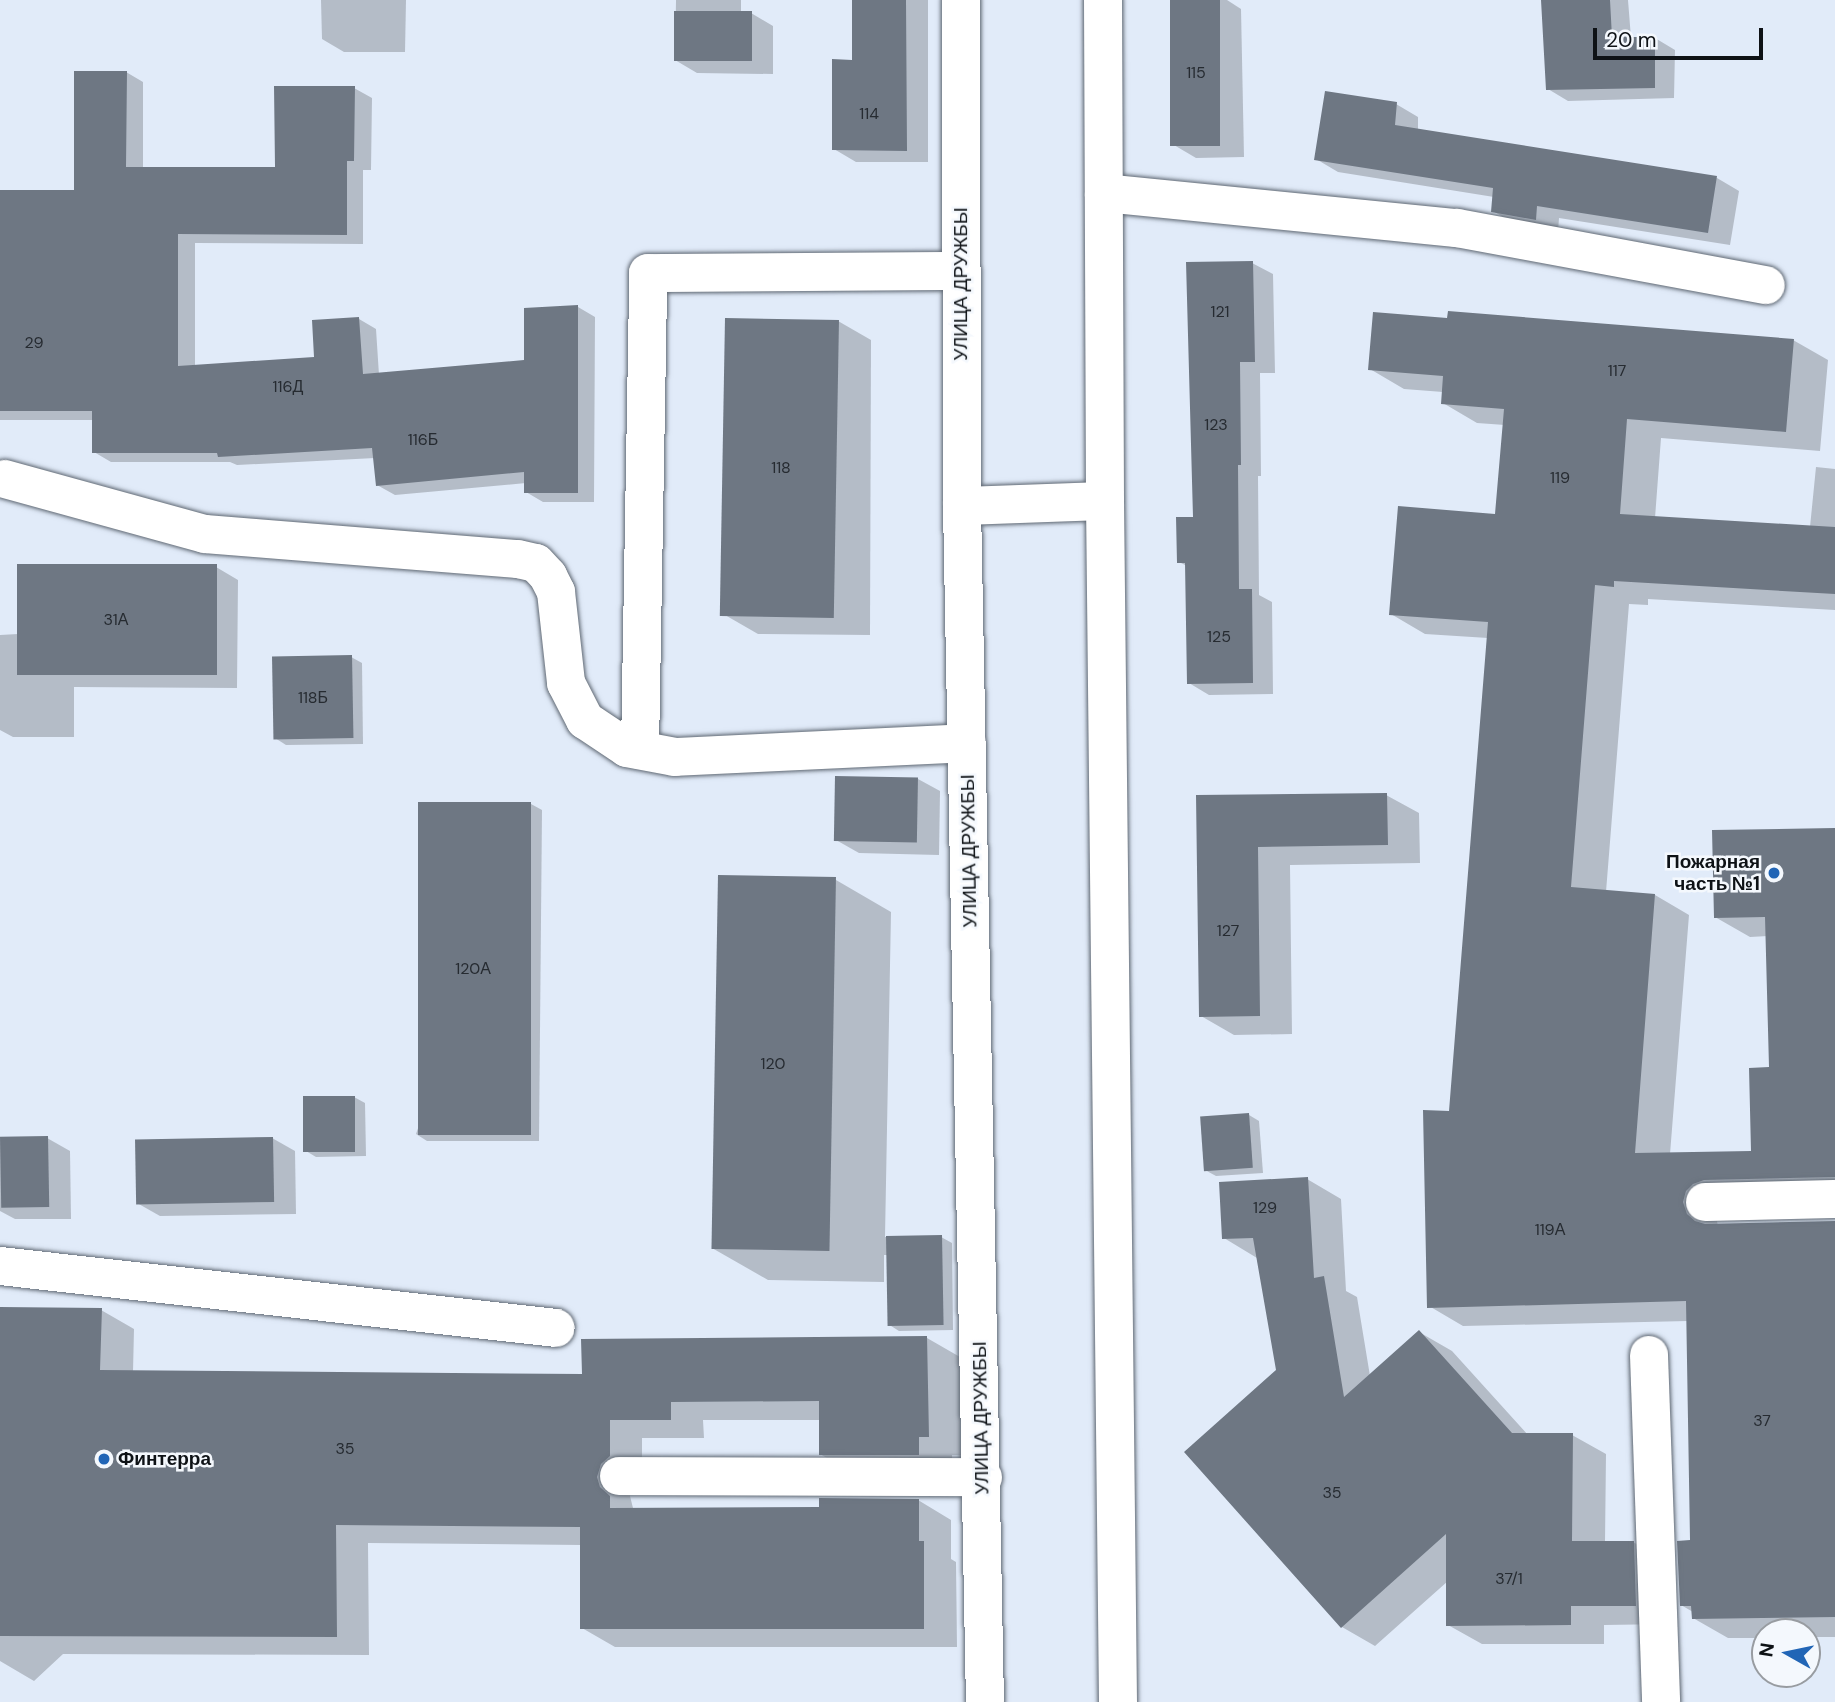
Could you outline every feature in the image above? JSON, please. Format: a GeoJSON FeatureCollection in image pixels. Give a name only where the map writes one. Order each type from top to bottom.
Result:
{"type":"FeatureCollection","features":[{"type":"Feature","properties":{"kind":"street","name":"УЛИЦА ДРУЖБЫ"},"geometry":{"type":"LineString","coordinates":[[961,0],[962,506],[983,1477],[985,1702]]}},
{"type":"Feature","properties":{"kind":"street"},"geometry":{"type":"LineString","coordinates":[[1103,0],[1105,501],[1118,1702]]}},
{"type":"Feature","properties":{"kind":"street"},"geometry":{"type":"LineString","coordinates":[[1104,193],[1457,228],[1766,285]]}},
{"type":"Feature","properties":{"kind":"street"},"geometry":{"type":"LineString","coordinates":[[640,750],[648,273],[961,271]]}},
{"type":"Feature","properties":{"kind":"street"},"geometry":{"type":"LineString","coordinates":[[5,480],[205,534],[518,559],[536,564],[548,576],[556,592],[566,683],[585,720],[627,748],[675,757],[967,744]]}},
{"type":"Feature","properties":{"kind":"street"},"geometry":{"type":"LineString","coordinates":[[962,506],[1105,501]]}},
{"type":"Feature","properties":{"kind":"street"},"geometry":{"type":"LineString","coordinates":[[1705,1202],[1835,1199]]}},
{"type":"Feature","properties":{"kind":"street"},"geometry":{"type":"LineString","coordinates":[[0,1266],[556,1328]]}},
{"type":"Feature","properties":{"kind":"street"},"geometry":{"type":"LineString","coordinates":[[1649,1355],[1661,1702]]}},
{"type":"Feature","properties":{"kind":"street"},"geometry":{"type":"LineString","coordinates":[[619,1476],[983,1477]]}},
{"type":"Feature","properties":{"kind":"building"},"geometry":{"type":"Polygon","coordinates":[[[852,0],[906,0],[907,151],[832,150],[832,59],[852,60],[852,0]]]}},
{"type":"Feature","properties":{"kind":"building"},"geometry":{"type":"Polygon","coordinates":[[[1170,0],[1220,0],[1220,146],[1170,146],[1170,0]]]}},
{"type":"Feature","properties":{"kind":"building"},"geometry":{"type":"Polygon","coordinates":[[[1541,0],[1610,0],[1612,37],[1655,37],[1655,88],[1546,90],[1541,0]]]}},
{"type":"Feature","properties":{"kind":"building"},"geometry":{"type":"Polygon","coordinates":[[[674,11],[752,11],[752,61],[674,61],[674,11]]]}},
{"type":"Feature","properties":{"kind":"building"},"geometry":{"type":"Polygon","coordinates":[[[74,71],[127,71],[126,167],[275,167],[274,86],[355,86],[354,161],[347,161],[347,235],[178,234],[178,366],[314,357],[312,320],[359,317],[363,374],[524,360],[524,308],[578,305],[578,493],[524,493],[524,472],[376,486],[372,448],[218,457],[217,453],[92,453],[92,411],[0,411],[0,190],[74,190],[74,71]]]}},
{"type":"Feature","properties":{"kind":"building"},"geometry":{"type":"Polygon","coordinates":[[[1325,91],[1397,102],[1395,125],[1717,176],[1708,233],[1537,206],[1536,220],[1491,212],[1493,188],[1314,160],[1325,91]]]}},
{"type":"Feature","properties":{"kind":"building"},"geometry":{"type":"Polygon","coordinates":[[[1253,261],[1255,362],[1240,362],[1241,465],[1238,465],[1239,589],[1252,589],[1253,683],[1187,684],[1185,563],[1177,563],[1176,517],[1193,517],[1186,262],[1253,261]]]}},
{"type":"Feature","properties":{"kind":"building"},"geometry":{"type":"Polygon","coordinates":[[[1448,311],[1794,339],[1786,432],[1627,419],[1620,514],[1835,527],[1835,594],[1614,581],[1614,587],[1595,585],[1571,887],[1655,894],[1635,1153],[1751,1151],[1749,1068],[1769,1067],[1765,917],[1714,918],[1712,830],[1835,828],[1835,1177],[1704,1180],[1693,1184],[1686,1191],[1683,1202],[1687,1214],[1695,1221],[1705,1224],[1835,1221],[1835,1617],[1692,1619],[1691,1606],[1680,1606],[1677,1541],[1690,1540],[1686,1301],[1427,1308],[1423,1110],[1449,1111],[1488,622],[1389,615],[1398,506],[1495,514],[1504,409],[1441,404],[1443,376],[1368,370],[1373,312],[1447,318],[1448,311]]]}},
{"type":"Feature","properties":{"kind":"building"},"geometry":{"type":"Polygon","coordinates":[[[725,318],[839,320],[834,618],[720,616],[725,318]]]}},
{"type":"Feature","properties":{"kind":"building"},"geometry":{"type":"Polygon","coordinates":[[[17,564],[217,564],[217,675],[17,675],[17,564]]]}},
{"type":"Feature","properties":{"kind":"building"},"geometry":{"type":"Polygon","coordinates":[[[352,655],[353,738],[273,739],[272,656],[352,655]]]}},
{"type":"Feature","properties":{"kind":"building"},"geometry":{"type":"Polygon","coordinates":[[[835,776],[918,777],[917,842],[834,841],[835,776]]]}},
{"type":"Feature","properties":{"kind":"building"},"geometry":{"type":"Polygon","coordinates":[[[1387,793],[1388,845],[1258,847],[1260,1016],[1199,1017],[1196,795],[1387,793]]]}},
{"type":"Feature","properties":{"kind":"building"},"geometry":{"type":"Polygon","coordinates":[[[418,802],[531,802],[531,1135],[418,1135],[418,802]]]}},
{"type":"Feature","properties":{"kind":"building"},"geometry":{"type":"Polygon","coordinates":[[[718,875],[836,877],[829,1251],[711,1249],[718,875]]]}},
{"type":"Feature","properties":{"kind":"building"},"geometry":{"type":"Polygon","coordinates":[[[303,1096],[355,1096],[355,1152],[303,1152],[303,1096]]]}},
{"type":"Feature","properties":{"kind":"building"},"geometry":{"type":"Polygon","coordinates":[[[1249,1113],[1253,1168],[1204,1171],[1200,1116],[1249,1113]]]}},
{"type":"Feature","properties":{"kind":"building"},"geometry":{"type":"Polygon","coordinates":[[[48,1136],[49,1207],[1,1208],[0,1137],[48,1136]]]}},
{"type":"Feature","properties":{"kind":"building"},"geometry":{"type":"Polygon","coordinates":[[[273,1137],[274,1202],[136,1204],[135,1139],[273,1137]]]}},
{"type":"Feature","properties":{"kind":"building"},"geometry":{"type":"Polygon","coordinates":[[[1308,1177],[1314,1278],[1324,1276],[1344,1397],[1419,1330],[1512,1433],[1573,1433],[1572,1541],[1634,1541],[1636,1606],[1571,1606],[1571,1625],[1446,1626],[1446,1534],[1341,1628],[1184,1452],[1276,1370],[1253,1238],[1222,1239],[1219,1182],[1308,1177]]]}},
{"type":"Feature","properties":{"kind":"building"},"geometry":{"type":"Polygon","coordinates":[[[942,1235],[944,1325],[888,1326],[886,1236],[942,1235]]]}},
{"type":"Feature","properties":{"kind":"building"},"geometry":{"type":"Polygon","coordinates":[[[0,1307],[102,1308],[100,1370],[582,1374],[581,1339],[927,1336],[929,1437],[919,1437],[919,1455],[819,1455],[819,1401],[671,1402],[671,1420],[610,1420],[610,1456],[601,1464],[597,1477],[600,1487],[610,1496],[610,1508],[819,1507],[819,1498],[919,1499],[919,1541],[924,1541],[924,1629],[580,1629],[580,1527],[336,1525],[337,1637],[0,1636],[0,1307]]]}},
{"type":"Feature","properties":{"kind":"place","name":"Пожарная часть №1"},"geometry":{"type":"Point","coordinates":[1774,873]}},
{"type":"Feature","properties":{"kind":"place","name":"Финтерра"},"geometry":{"type":"Point","coordinates":[104,1459]}}]}
